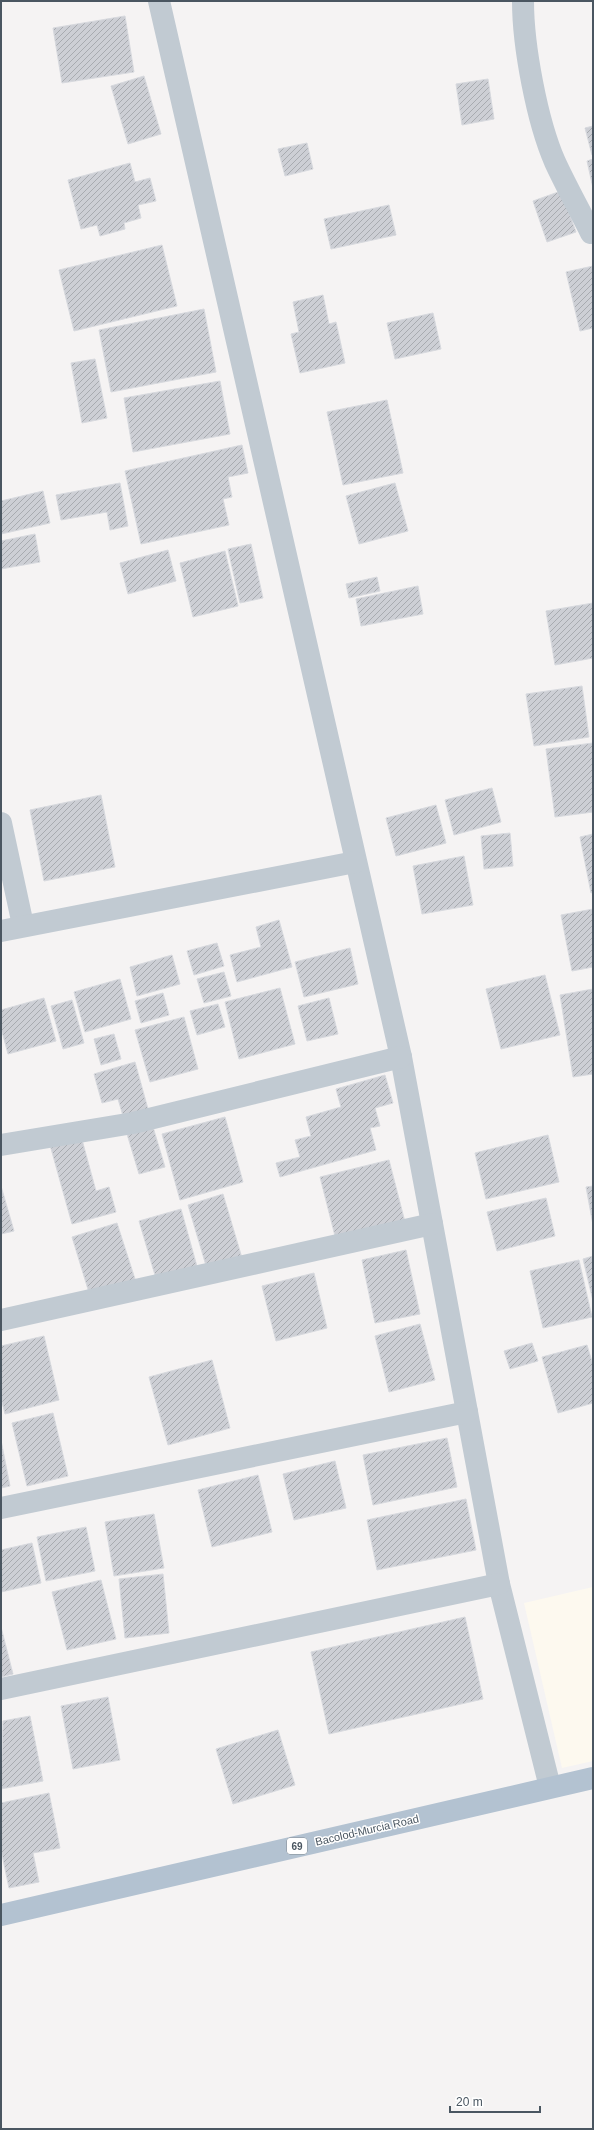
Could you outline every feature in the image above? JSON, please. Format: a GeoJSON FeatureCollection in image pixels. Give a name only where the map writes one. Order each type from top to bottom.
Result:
{"type":"FeatureCollection","features":[{"type":"Feature","properties":{"kind":"main road","name":"Bacolod-Murcia Road"},"geometry":{"type":"LineString","coordinates":[[1,1915],[593,1778]]}},
{"type":"Feature","properties":{"kind":"street"},"geometry":{"type":"LineString","coordinates":[[159,1],[355,862],[401,1057],[499,1584],[550,1787]]}},
{"type":"Feature","properties":{"kind":"street"},"geometry":{"type":"LineString","coordinates":[[524,1],[523,28],[540,113],[555,160],[591,232]]}},
{"type":"Feature","properties":{"kind":"street"},"geometry":{"type":"LineString","coordinates":[[1,823],[23,925]]}},
{"type":"Feature","properties":{"kind":"street"},"geometry":{"type":"LineString","coordinates":[[1,931],[23,925],[355,862]]}},
{"type":"Feature","properties":{"kind":"street"},"geometry":{"type":"LineString","coordinates":[[1,1145],[133,1123],[401,1057]]}},
{"type":"Feature","properties":{"kind":"street"},"geometry":{"type":"LineString","coordinates":[[1,1320],[432,1224]]}},
{"type":"Feature","properties":{"kind":"street"},"geometry":{"type":"LineString","coordinates":[[1,1508],[468,1412]]}},
{"type":"Feature","properties":{"kind":"street"},"geometry":{"type":"LineString","coordinates":[[1,1689],[499,1584]]}},
{"type":"Feature","properties":{"kind":"shaded area"},"geometry":{"type":"Polygon","coordinates":[[[593,1587],[593,1761],[562,1768],[524,1603],[593,1587]]]}},
{"type":"Feature","properties":{"kind":"building"},"geometry":{"type":"Polygon","coordinates":[[[125,16],[134,72],[62,83],[53,28],[125,16]]]}},
{"type":"Feature","properties":{"kind":"building"},"geometry":{"type":"Polygon","coordinates":[[[144,76],[161,134],[128,144],[111,86],[144,76]]]}},
{"type":"Feature","properties":{"kind":"building"},"geometry":{"type":"Polygon","coordinates":[[[488,79],[494,119],[462,125],[456,84],[488,79]]]}},
{"type":"Feature","properties":{"kind":"building"},"geometry":{"type":"Polygon","coordinates":[[[593,126],[593,155],[592,155],[585,128],[593,126]]]}},
{"type":"Feature","properties":{"kind":"building"},"geometry":{"type":"Polygon","coordinates":[[[307,143],[313,169],[285,176],[278,149],[307,143]]]}},
{"type":"Feature","properties":{"kind":"building"},"geometry":{"type":"Polygon","coordinates":[[[593,159],[593,188],[587,161],[593,159]]]}},
{"type":"Feature","properties":{"kind":"building"},"geometry":{"type":"Polygon","coordinates":[[[130,163],[135,182],[150,178],[156,201],[138,205],[141,218],[124,223],[125,229],[100,236],[97,225],[81,229],[68,180],[130,163]]]}},
{"type":"Feature","properties":{"kind":"building"},"geometry":{"type":"Polygon","coordinates":[[[561,191],[576,232],[547,242],[533,201],[561,191]]]}},
{"type":"Feature","properties":{"kind":"building"},"geometry":{"type":"Polygon","coordinates":[[[389,205],[396,235],[331,249],[324,219],[389,205]]]}},
{"type":"Feature","properties":{"kind":"building"},"geometry":{"type":"Polygon","coordinates":[[[162,245],[177,306],[74,331],[59,270],[162,245]]]}},
{"type":"Feature","properties":{"kind":"building"},"geometry":{"type":"Polygon","coordinates":[[[593,266],[593,328],[580,331],[566,272],[593,266]]]}},
{"type":"Feature","properties":{"kind":"building"},"geometry":{"type":"Polygon","coordinates":[[[323,295],[329,324],[336,322],[345,363],[300,373],[291,334],[299,332],[293,302],[323,295]]]}},
{"type":"Feature","properties":{"kind":"building"},"geometry":{"type":"Polygon","coordinates":[[[204,309],[216,372],[111,392],[99,330],[204,309]]]}},
{"type":"Feature","properties":{"kind":"building"},"geometry":{"type":"Polygon","coordinates":[[[433,313],[441,349],[395,359],[387,323],[433,313]]]}},
{"type":"Feature","properties":{"kind":"building"},"geometry":{"type":"Polygon","coordinates":[[[95,359],[107,418],[82,423],[71,363],[95,359]]]}},
{"type":"Feature","properties":{"kind":"building"},"geometry":{"type":"Polygon","coordinates":[[[220,381],[230,434],[133,452],[124,398],[220,381]]]}},
{"type":"Feature","properties":{"kind":"building"},"geometry":{"type":"Polygon","coordinates":[[[387,400],[403,473],[343,485],[327,412],[387,400]]]}},
{"type":"Feature","properties":{"kind":"building"},"geometry":{"type":"Polygon","coordinates":[[[242,445],[248,473],[228,477],[232,497],[223,499],[229,525],[141,544],[125,471],[242,445]]]}},
{"type":"Feature","properties":{"kind":"building"},"geometry":{"type":"Polygon","coordinates":[[[120,483],[128,526],[110,530],[107,512],[61,520],[56,495],[120,483]]]}},
{"type":"Feature","properties":{"kind":"building"},"geometry":{"type":"Polygon","coordinates":[[[395,483],[408,531],[359,544],[346,496],[395,483]]]}},
{"type":"Feature","properties":{"kind":"building"},"geometry":{"type":"Polygon","coordinates":[[[43,491],[50,523],[1,534],[1,501],[43,491]]]}},
{"type":"Feature","properties":{"kind":"building"},"geometry":{"type":"Polygon","coordinates":[[[35,534],[40,562],[1,569],[1,541],[35,534]]]}},
{"type":"Feature","properties":{"kind":"building"},"geometry":{"type":"Polygon","coordinates":[[[251,544],[263,598],[240,603],[228,549],[251,544]]]}},
{"type":"Feature","properties":{"kind":"building"},"geometry":{"type":"Polygon","coordinates":[[[168,550],[176,581],[128,594],[120,563],[168,550]]]}},
{"type":"Feature","properties":{"kind":"building"},"geometry":{"type":"Polygon","coordinates":[[[225,551],[238,606],[193,617],[180,563],[225,551]]]}},
{"type":"Feature","properties":{"kind":"building"},"geometry":{"type":"Polygon","coordinates":[[[377,577],[380,591],[349,598],[346,584],[377,577]]]}},
{"type":"Feature","properties":{"kind":"building"},"geometry":{"type":"Polygon","coordinates":[[[418,586],[423,614],[361,626],[356,599],[418,586]]]}},
{"type":"Feature","properties":{"kind":"building"},"geometry":{"type":"Polygon","coordinates":[[[593,603],[593,658],[555,665],[546,611],[593,603]]]}},
{"type":"Feature","properties":{"kind":"building"},"geometry":{"type":"Polygon","coordinates":[[[582,686],[589,737],[534,746],[526,694],[582,686]]]}},
{"type":"Feature","properties":{"kind":"building"},"geometry":{"type":"Polygon","coordinates":[[[593,743],[593,812],[555,817],[546,749],[593,743]]]}},
{"type":"Feature","properties":{"kind":"building"},"geometry":{"type":"Polygon","coordinates":[[[492,788],[501,822],[454,835],[445,800],[492,788]]]}},
{"type":"Feature","properties":{"kind":"building"},"geometry":{"type":"Polygon","coordinates":[[[101,795],[115,867],[44,881],[30,810],[101,795]]]}},
{"type":"Feature","properties":{"kind":"building"},"geometry":{"type":"Polygon","coordinates":[[[436,805],[446,843],[396,856],[386,818],[436,805]]]}},
{"type":"Feature","properties":{"kind":"building"},"geometry":{"type":"Polygon","coordinates":[[[510,833],[513,866],[484,869],[481,836],[510,833]]]}},
{"type":"Feature","properties":{"kind":"building"},"geometry":{"type":"Polygon","coordinates":[[[593,834],[593,892],[591,893],[580,837],[593,834]]]}},
{"type":"Feature","properties":{"kind":"building"},"geometry":{"type":"Polygon","coordinates":[[[464,856],[473,905],[422,914],[413,866],[464,856]]]}},
{"type":"Feature","properties":{"kind":"building"},"geometry":{"type":"Polygon","coordinates":[[[593,909],[593,967],[572,971],[561,915],[593,909]]]}},
{"type":"Feature","properties":{"kind":"building"},"geometry":{"type":"Polygon","coordinates":[[[279,920],[292,967],[237,982],[230,955],[261,947],[256,927],[279,920]]]}},
{"type":"Feature","properties":{"kind":"building"},"geometry":{"type":"Polygon","coordinates":[[[217,943],[224,966],[194,975],[187,951],[217,943]]]}},
{"type":"Feature","properties":{"kind":"building"},"geometry":{"type":"Polygon","coordinates":[[[350,948],[358,984],[304,997],[295,962],[350,948]]]}},
{"type":"Feature","properties":{"kind":"building"},"geometry":{"type":"Polygon","coordinates":[[[172,955],[180,984],[137,996],[130,967],[172,955]]]}},
{"type":"Feature","properties":{"kind":"building"},"geometry":{"type":"Polygon","coordinates":[[[224,972],[231,996],[204,1003],[197,979],[224,972]]]}},
{"type":"Feature","properties":{"kind":"building"},"geometry":{"type":"Polygon","coordinates":[[[545,975],[560,1035],[501,1049],[486,989],[545,975]]]}},
{"type":"Feature","properties":{"kind":"building"},"geometry":{"type":"Polygon","coordinates":[[[120,979],[131,1019],[85,1032],[74,992],[120,979]]]}},
{"type":"Feature","properties":{"kind":"building"},"geometry":{"type":"Polygon","coordinates":[[[280,988],[295,1044],[239,1059],[225,1002],[280,988]]]}},
{"type":"Feature","properties":{"kind":"building"},"geometry":{"type":"Polygon","coordinates":[[[593,989],[593,1074],[573,1077],[560,995],[593,989]]]}},
{"type":"Feature","properties":{"kind":"building"},"geometry":{"type":"Polygon","coordinates":[[[163,993],[169,1015],[141,1023],[135,1001],[163,993]]]}},
{"type":"Feature","properties":{"kind":"building"},"geometry":{"type":"Polygon","coordinates":[[[44,998],[56,1041],[8,1054],[1,1028],[1,1010],[44,998]]]}},
{"type":"Feature","properties":{"kind":"building"},"geometry":{"type":"Polygon","coordinates":[[[329,998],[338,1034],[307,1041],[298,1006],[329,998]]]}},
{"type":"Feature","properties":{"kind":"building"},"geometry":{"type":"Polygon","coordinates":[[[72,1000],[84,1043],[63,1049],[51,1006],[72,1000]]]}},
{"type":"Feature","properties":{"kind":"building"},"geometry":{"type":"Polygon","coordinates":[[[218,1004],[225,1027],[197,1035],[190,1011],[218,1004]]]}},
{"type":"Feature","properties":{"kind":"building"},"geometry":{"type":"Polygon","coordinates":[[[184,1017],[198,1069],[150,1082],[135,1030],[184,1017]]]}},
{"type":"Feature","properties":{"kind":"building"},"geometry":{"type":"Polygon","coordinates":[[[114,1034],[121,1059],[101,1065],[94,1039],[114,1034]]]}},
{"type":"Feature","properties":{"kind":"building"},"geometry":{"type":"Polygon","coordinates":[[[135,1062],[148,1109],[123,1116],[118,1099],[102,1103],[94,1074],[135,1062]]]}},
{"type":"Feature","properties":{"kind":"building"},"geometry":{"type":"Polygon","coordinates":[[[385,1075],[393,1103],[375,1108],[380,1126],[370,1128],[376,1150],[280,1177],[276,1163],[300,1157],[295,1140],[311,1136],[306,1117],[341,1107],[336,1089],[385,1075]]]}},
{"type":"Feature","properties":{"kind":"building"},"geometry":{"type":"Polygon","coordinates":[[[225,1117],[243,1182],[180,1200],[162,1134],[225,1117]]]}},
{"type":"Feature","properties":{"kind":"building"},"geometry":{"type":"Polygon","coordinates":[[[153,1127],[165,1167],[139,1174],[127,1134],[153,1127]]]}},
{"type":"Feature","properties":{"kind":"building"},"geometry":{"type":"Polygon","coordinates":[[[548,1135],[559,1182],[486,1199],[475,1153],[548,1135]]]}},
{"type":"Feature","properties":{"kind":"building"},"geometry":{"type":"Polygon","coordinates":[[[81,1136],[96,1191],[109,1187],[116,1212],[72,1224],[50,1145],[81,1136]]]}},
{"type":"Feature","properties":{"kind":"building"},"geometry":{"type":"Polygon","coordinates":[[[389,1160],[405,1222],[336,1240],[320,1177],[389,1160]]]}},
{"type":"Feature","properties":{"kind":"building"},"geometry":{"type":"Polygon","coordinates":[[[1,1186],[14,1231],[1,1234],[1,1186]]]}},
{"type":"Feature","properties":{"kind":"building"},"geometry":{"type":"Polygon","coordinates":[[[593,1186],[593,1225],[586,1187],[593,1186]]]}},
{"type":"Feature","properties":{"kind":"building"},"geometry":{"type":"Polygon","coordinates":[[[223,1194],[242,1258],[207,1269],[188,1205],[223,1194]]]}},
{"type":"Feature","properties":{"kind":"building"},"geometry":{"type":"Polygon","coordinates":[[[546,1198],[555,1236],[497,1251],[487,1212],[546,1198]]]}},
{"type":"Feature","properties":{"kind":"building"},"geometry":{"type":"Polygon","coordinates":[[[181,1209],[198,1270],[157,1282],[139,1221],[181,1209]]]}},
{"type":"Feature","properties":{"kind":"building"},"geometry":{"type":"Polygon","coordinates":[[[117,1223],[136,1282],[90,1296],[72,1237],[117,1223]]]}},
{"type":"Feature","properties":{"kind":"building"},"geometry":{"type":"Polygon","coordinates":[[[406,1250],[420,1314],[375,1323],[362,1260],[406,1250]]]}},
{"type":"Feature","properties":{"kind":"building"},"geometry":{"type":"Polygon","coordinates":[[[593,1256],[593,1301],[583,1259],[593,1256]]]}},
{"type":"Feature","properties":{"kind":"building"},"geometry":{"type":"Polygon","coordinates":[[[579,1260],[592,1317],[543,1328],[530,1271],[579,1260]]]}},
{"type":"Feature","properties":{"kind":"building"},"geometry":{"type":"Polygon","coordinates":[[[314,1273],[327,1328],[276,1341],[262,1286],[314,1273]]]}},
{"type":"Feature","properties":{"kind":"building"},"geometry":{"type":"Polygon","coordinates":[[[420,1324],[435,1380],[389,1392],[375,1336],[420,1324]]]}},
{"type":"Feature","properties":{"kind":"building"},"geometry":{"type":"Polygon","coordinates":[[[44,1336],[59,1400],[5,1414],[1,1398],[1,1346],[44,1336]]]}},
{"type":"Feature","properties":{"kind":"building"},"geometry":{"type":"Polygon","coordinates":[[[532,1343],[538,1361],[510,1369],[504,1351],[532,1343]]]}},
{"type":"Feature","properties":{"kind":"building"},"geometry":{"type":"Polygon","coordinates":[[[587,1345],[593,1365],[593,1403],[558,1413],[542,1357],[587,1345]]]}},
{"type":"Feature","properties":{"kind":"building"},"geometry":{"type":"Polygon","coordinates":[[[212,1360],[230,1428],[168,1445],[149,1377],[212,1360]]]}},
{"type":"Feature","properties":{"kind":"building"},"geometry":{"type":"Polygon","coordinates":[[[53,1413],[68,1476],[27,1486],[12,1423],[53,1413]]]}},
{"type":"Feature","properties":{"kind":"building"},"geometry":{"type":"Polygon","coordinates":[[[447,1438],[457,1487],[373,1505],[363,1455],[447,1438]]]}},
{"type":"Feature","properties":{"kind":"building"},"geometry":{"type":"Polygon","coordinates":[[[1,1440],[10,1486],[1,1488],[1,1440]]]}},
{"type":"Feature","properties":{"kind":"building"},"geometry":{"type":"Polygon","coordinates":[[[335,1461],[346,1508],[294,1520],[283,1474],[335,1461]]]}},
{"type":"Feature","properties":{"kind":"building"},"geometry":{"type":"Polygon","coordinates":[[[258,1475],[272,1532],[212,1547],[198,1490],[258,1475]]]}},
{"type":"Feature","properties":{"kind":"building"},"geometry":{"type":"Polygon","coordinates":[[[466,1499],[476,1550],[377,1570],[367,1520],[466,1499]]]}},
{"type":"Feature","properties":{"kind":"building"},"geometry":{"type":"Polygon","coordinates":[[[154,1514],[164,1568],[114,1576],[105,1522],[154,1514]]]}},
{"type":"Feature","properties":{"kind":"building"},"geometry":{"type":"Polygon","coordinates":[[[86,1527],[95,1571],[46,1581],[37,1537],[86,1527]]]}},
{"type":"Feature","properties":{"kind":"building"},"geometry":{"type":"Polygon","coordinates":[[[32,1543],[41,1583],[1,1592],[1,1550],[32,1543]]]}},
{"type":"Feature","properties":{"kind":"building"},"geometry":{"type":"Polygon","coordinates":[[[163,1574],[169,1633],[125,1638],[119,1579],[163,1574]]]}},
{"type":"Feature","properties":{"kind":"building"},"geometry":{"type":"Polygon","coordinates":[[[101,1580],[116,1639],[67,1650],[52,1592],[101,1580]]]}},
{"type":"Feature","properties":{"kind":"building"},"geometry":{"type":"Polygon","coordinates":[[[465,1617],[483,1699],[329,1734],[311,1652],[465,1617]]]}},
{"type":"Feature","properties":{"kind":"building"},"geometry":{"type":"Polygon","coordinates":[[[1,1627],[13,1674],[1,1677],[1,1627]]]}},
{"type":"Feature","properties":{"kind":"building"},"geometry":{"type":"Polygon","coordinates":[[[108,1697],[120,1760],[73,1769],[61,1706],[108,1697]]]}},
{"type":"Feature","properties":{"kind":"building"},"geometry":{"type":"Polygon","coordinates":[[[30,1716],[43,1781],[1,1789],[3,1721],[30,1716]]]}},
{"type":"Feature","properties":{"kind":"building"},"geometry":{"type":"Polygon","coordinates":[[[278,1730],[295,1785],[233,1804],[216,1749],[278,1730]]]}},
{"type":"Feature","properties":{"kind":"building"},"geometry":{"type":"Polygon","coordinates":[[[49,1793],[60,1848],[33,1853],[39,1882],[9,1888],[1,1850],[1,1803],[49,1793]]]}}]}
